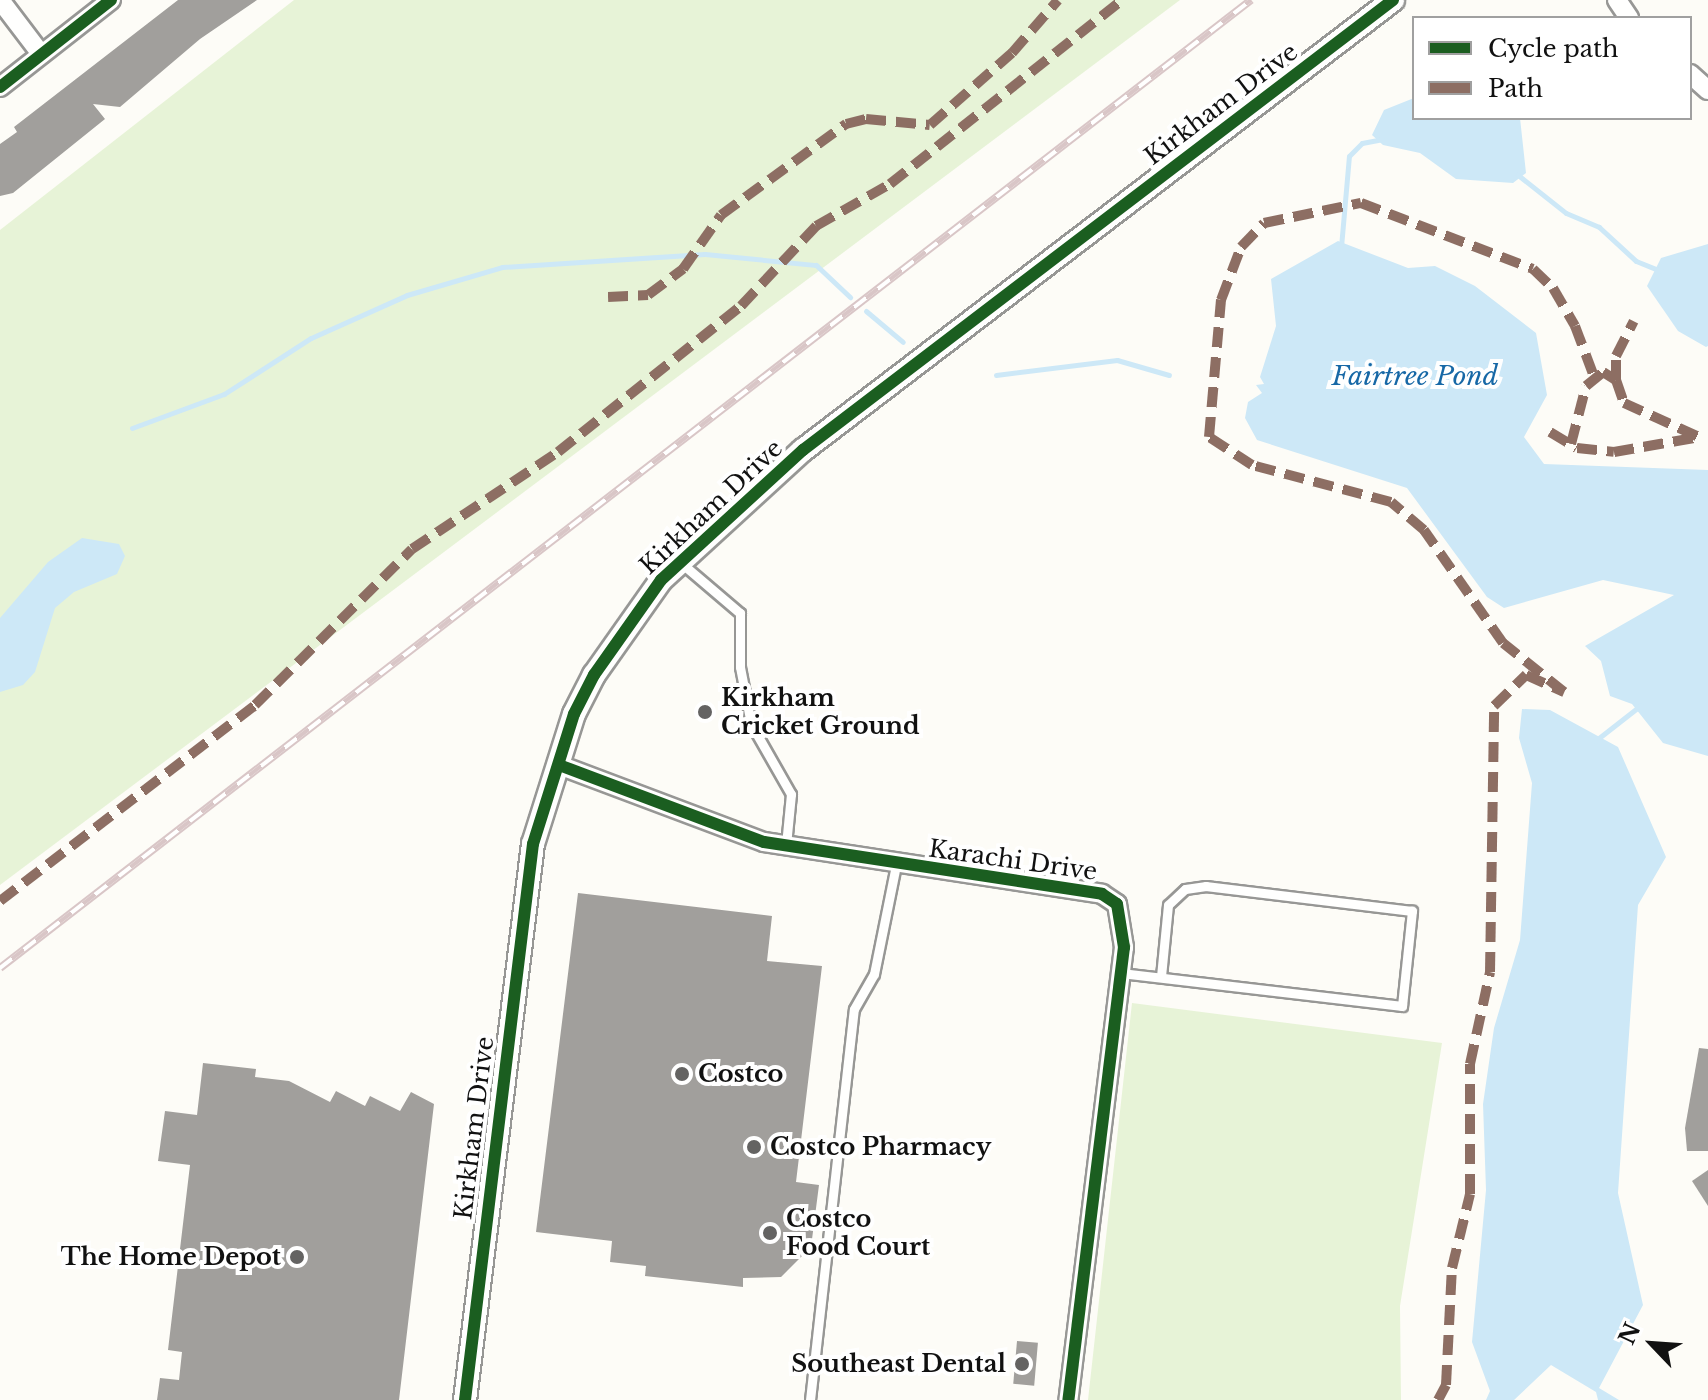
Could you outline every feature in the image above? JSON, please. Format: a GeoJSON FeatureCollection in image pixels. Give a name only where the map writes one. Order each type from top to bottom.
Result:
{"type":"FeatureCollection","features":[{"type":"Feature","properties":{"kind":"street"},"geometry":{"type":"LineString","coordinates":[[0,0],[41,54]]}},
{"type":"Feature","properties":{"kind":"street"},"geometry":{"type":"LineString","coordinates":[[0,87],[111,0]]}},
{"type":"Feature","properties":{"kind":"street","name":"Kirkham Drive"},"geometry":{"type":"LineString","coordinates":[[465,1400],[533,844],[574,714],[594,675],[680,562],[803,450],[1393,0]]}},
{"type":"Feature","properties":{"kind":"street"},"geometry":{"type":"LineString","coordinates":[[1692,76],[1708,90]]}},
{"type":"Feature","properties":{"kind":"street","name":"Karachi Drive"},"geometry":{"type":"LineString","coordinates":[[559,765],[786,847],[1102,894],[1117,904],[1121,973],[1068,1400]]}},
{"type":"Feature","properties":{"kind":"lane"},"geometry":{"type":"LineString","coordinates":[[680,562],[740,613],[740,667],[751,724],[791,794],[786,847]]}},
{"type":"Feature","properties":{"kind":"lane"},"geometry":{"type":"LineString","coordinates":[[810,1400],[854,1009],[874,974],[896,865]]}},
{"type":"Feature","properties":{"kind":"lane"},"geometry":{"type":"LineString","coordinates":[[1121,973],[1402,1006],[1412,911],[1206,886],[1185,889],[1168,905],[1161,977]]}},
{"type":"Feature","properties":{"kind":"green space"},"geometry":{"type":"Polygon","coordinates":[[[294,0],[1180,0],[0,885],[0,230],[294,0]]]}},
{"type":"Feature","properties":{"kind":"green space"},"geometry":{"type":"Polygon","coordinates":[[[1132,1003],[1442,1043],[1400,1306],[1401,1400],[1088,1400],[1132,1003]]]}},
{"type":"Feature","properties":{"kind":"water"},"geometry":{"type":"Polygon","coordinates":[[[1412,99],[1412,120],[1520,120],[1526,173],[1513,183],[1456,179],[1420,153],[1383,145],[1372,135],[1384,110],[1412,99]]]}},
{"type":"Feature","properties":{"kind":"water","name":"Fairtree Pond"},"geometry":{"type":"Polygon","coordinates":[[[1338,241],[1408,268],[1435,266],[1475,286],[1536,333],[1547,395],[1524,437],[1544,464],[1708,470],[1708,756],[1663,743],[1632,704],[1610,696],[1601,661],[1585,646],[1674,595],[1603,580],[1504,608],[1487,597],[1407,488],[1257,440],[1245,418],[1248,402],[1262,393],[1256,385],[1264,384],[1260,377],[1276,326],[1271,279],[1338,241]]]}},
{"type":"Feature","properties":{"kind":"water"},"geometry":{"type":"Polygon","coordinates":[[[1708,244],[1706,347],[1678,331],[1647,286],[1661,258],[1708,244]]]}},
{"type":"Feature","properties":{"kind":"water"},"geometry":{"type":"Polygon","coordinates":[[[82,538],[119,544],[125,556],[117,574],[74,592],[55,608],[35,672],[23,685],[0,692],[0,618],[48,562],[82,538]]]}},
{"type":"Feature","properties":{"kind":"water"},"geometry":{"type":"Polygon","coordinates":[[[1522,709],[1550,710],[1618,747],[1666,857],[1638,905],[1618,1193],[1643,1305],[1599,1388],[1619,1400],[1598,1400],[1596,1392],[1551,1365],[1514,1400],[1486,1400],[1490,1391],[1472,1342],[1486,1190],[1483,1104],[1494,1028],[1520,940],[1532,783],[1519,738],[1522,709]]]}},
{"type":"Feature","properties":{"kind":"building"},"geometry":{"type":"Polygon","coordinates":[[[178,0],[257,0],[200,39],[120,107],[93,104],[105,119],[13,193],[0,196],[0,144],[17,132],[14,127],[178,0]]]}},
{"type":"Feature","properties":{"kind":"building","name":"Costco"},"geometry":{"type":"Polygon","coordinates":[[[578,893],[772,916],[767,961],[822,966],[796,1182],[819,1185],[811,1247],[781,1277],[743,1278],[743,1287],[645,1276],[646,1266],[610,1262],[612,1241],[536,1232],[578,893]]]}},
{"type":"Feature","properties":{"kind":"building"},"geometry":{"type":"Polygon","coordinates":[[[1699,1048],[1708,1049],[1708,1151],[1687,1151],[1685,1128],[1699,1048]]]}},
{"type":"Feature","properties":{"kind":"building","name":"The Home Depot"},"geometry":{"type":"Polygon","coordinates":[[[203,1063],[256,1069],[255,1077],[289,1081],[330,1102],[336,1091],[365,1106],[370,1096],[400,1111],[411,1092],[434,1104],[399,1400],[157,1400],[160,1378],[179,1380],[182,1352],[168,1350],[190,1165],[158,1161],[165,1111],[197,1115],[203,1063]]]}},
{"type":"Feature","properties":{"kind":"building"},"geometry":{"type":"Polygon","coordinates":[[[1708,1170],[1708,1206],[1692,1181],[1708,1170]]]}},
{"type":"Feature","properties":{"kind":"building","name":"Southeast Dental"},"geometry":{"type":"Polygon","coordinates":[[[1017,1341],[1038,1343],[1034,1386],[1013,1384],[1017,1341]]]}},
{"type":"Feature","properties":{"kind":"waterway"},"geometry":{"type":"LineString","coordinates":[[1341,247],[1349,156],[1362,143],[1382,139]]}},
{"type":"Feature","properties":{"kind":"waterway"},"geometry":{"type":"LineString","coordinates":[[1518,175],[1566,213],[1599,227],[1636,261],[1661,271]]}},
{"type":"Feature","properties":{"kind":"waterway"},"geometry":{"type":"LineString","coordinates":[[132,428],[224,394],[311,338],[407,295],[502,267],[705,254],[816,265],[850,297]]}},
{"type":"Feature","properties":{"kind":"waterway"},"geometry":{"type":"LineString","coordinates":[[866,311],[903,342]]}},
{"type":"Feature","properties":{"kind":"waterway"},"geometry":{"type":"LineString","coordinates":[[996,375],[1117,360],[1169,375]]}},
{"type":"Feature","properties":{"kind":"waterway"},"geometry":{"type":"LineString","coordinates":[[1595,741],[1641,705]]}},
{"type":"Feature","properties":{"kind":"railway"},"geometry":{"type":"LineString","coordinates":[[0,968],[1251,0]]}},
{"type":"Feature","properties":{"kind":"marked path"},"geometry":{"type":"LineString","coordinates":[[608,297],[648,295],[683,269],[721,215],[846,124],[866,119],[930,125],[1012,53],[1058,0]]}},
{"type":"Feature","properties":{"kind":"marked path"},"geometry":{"type":"LineString","coordinates":[[0,901],[255,705],[412,549],[558,452],[741,306],[816,226],[890,184],[1122,0]]}},
{"type":"Feature","properties":{"kind":"marked path"},"geometry":{"type":"LineString","coordinates":[[1438,1400],[1446,1385],[1452,1268],[1470,1194],[1470,1064],[1490,972],[1494,706],[1526,675],[1564,692],[1503,643],[1424,530],[1391,502],[1252,465],[1209,437],[1221,300],[1241,247],[1264,223],[1361,203],[1533,269],[1553,288],[1575,326],[1593,374]]}},
{"type":"Feature","properties":{"kind":"marked path"},"geometry":{"type":"LineString","coordinates":[[1616,380],[1616,356],[1634,321]]}},
{"type":"Feature","properties":{"kind":"marked path"},"geometry":{"type":"LineString","coordinates":[[1571,444],[1586,386],[1603,372],[1616,380],[1624,403],[1699,437]]}},
{"type":"Feature","properties":{"kind":"marked path"},"geometry":{"type":"LineString","coordinates":[[1550,432],[1577,448],[1614,452],[1700,437]]}},
{"type":"Feature","properties":{"kind":"cycle path"},"geometry":{"type":"LineString","coordinates":[[0,87],[111,0]]}},
{"type":"Feature","properties":{"kind":"cycle path"},"geometry":{"type":"LineString","coordinates":[[465,1400],[533,844],[574,714],[594,675],[661,580],[803,450],[1393,0]]}},
{"type":"Feature","properties":{"kind":"cycle path"},"geometry":{"type":"LineString","coordinates":[[559,765],[764,842],[1102,894],[1117,904],[1124,947],[1068,1400]]}},
{"type":"Feature","properties":{"kind":"place","name":"Kirkham Cricket Ground"},"geometry":{"type":"Point","coordinates":[705,712]}},
{"type":"Feature","properties":{"kind":"place","name":"Costco"},"geometry":{"type":"Point","coordinates":[682,1074]}},
{"type":"Feature","properties":{"kind":"place","name":"Costco Pharmacy"},"geometry":{"type":"Point","coordinates":[754,1147]}},
{"type":"Feature","properties":{"kind":"place","name":"Costco Food Court"},"geometry":{"type":"Point","coordinates":[770,1233]}},
{"type":"Feature","properties":{"kind":"place","name":"The Home Depot"},"geometry":{"type":"Point","coordinates":[297,1257]}},
{"type":"Feature","properties":{"kind":"place","name":"Southeast Dental"},"geometry":{"type":"Point","coordinates":[1022,1364]}}]}
